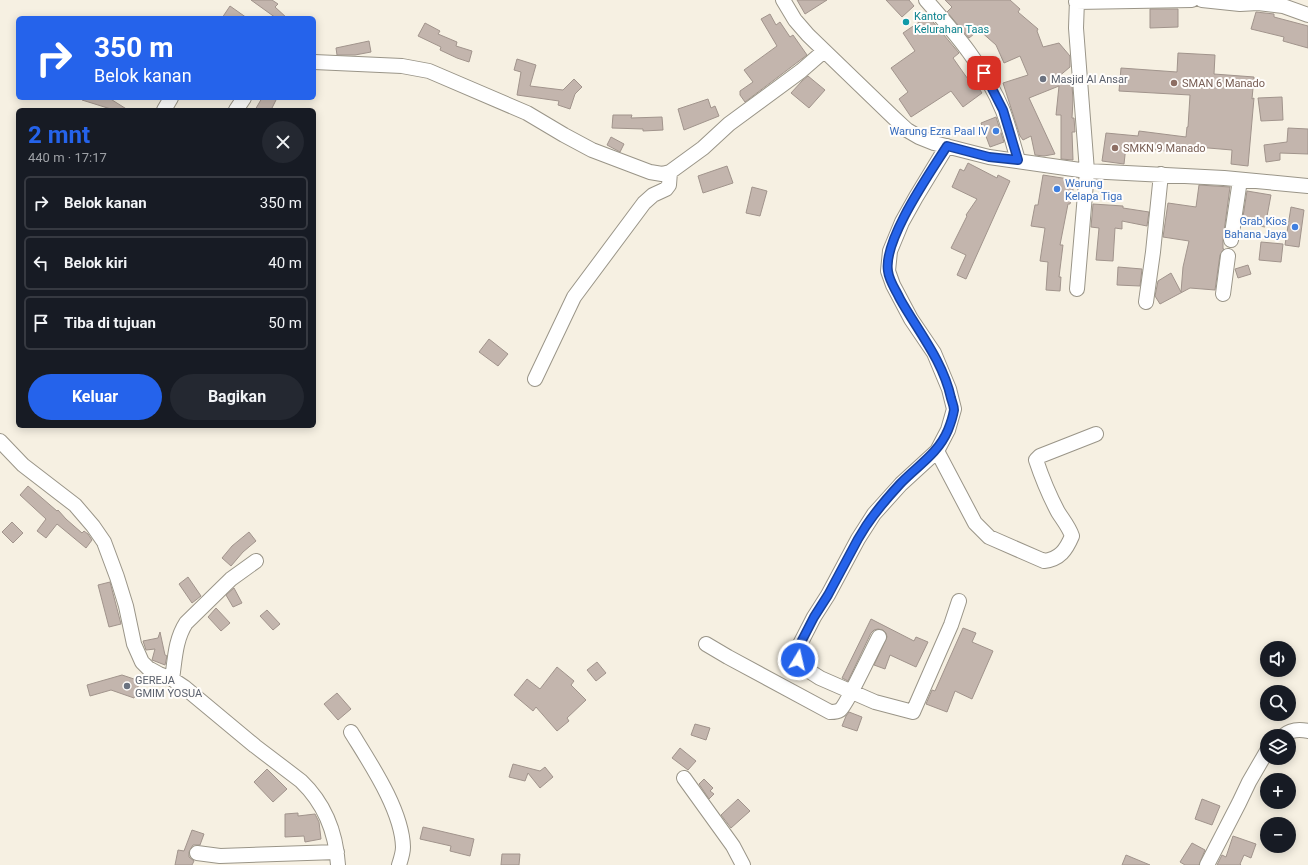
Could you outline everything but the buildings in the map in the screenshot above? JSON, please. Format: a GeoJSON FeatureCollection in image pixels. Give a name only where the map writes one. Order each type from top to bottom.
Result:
{"type":"FeatureCollection","features":[{"type":"Feature","properties":{"kind":"street"},"geometry":{"type":"LineString","coordinates":[[783,0],[795,20],[824,51],[907,130],[934,144],[989,157],[1087,171],[1161,174],[1308,186]]}},
{"type":"Feature","properties":{"kind":"street"},"geometry":{"type":"LineString","coordinates":[[926,0],[952,30],[984,73],[1003,110],[1018,160]]}},
{"type":"Feature","properties":{"kind":"street"},"geometry":{"type":"LineString","coordinates":[[1077,289],[1087,171],[1076,28],[1077,1],[1192,0]]}},
{"type":"Feature","properties":{"kind":"street"},"geometry":{"type":"LineString","coordinates":[[1202,0],[1283,6],[1308,15]]}},
{"type":"Feature","properties":{"kind":"street"},"geometry":{"type":"LineString","coordinates":[[316,62],[402,66],[429,71],[527,113],[592,150],[650,172],[662,174],[670,172],[703,148],[729,124],[801,71],[824,51]]}},
{"type":"Feature","properties":{"kind":"street"},"geometry":{"type":"LineString","coordinates":[[947,146],[902,222],[890,251],[888,271],[893,286],[911,319],[934,353],[949,389],[954,409],[948,430],[937,450],[901,484],[874,514],[858,539],[828,595],[814,617],[796,652],[798,660],[806,669],[820,678],[875,702],[913,712],[951,625],[959,601]]}},
{"type":"Feature","properties":{"kind":"street"},"geometry":{"type":"LineString","coordinates":[[535,379],[574,297],[644,203],[654,195],[666,189],[669,185],[670,172]]}},
{"type":"Feature","properties":{"kind":"street"},"geometry":{"type":"LineString","coordinates":[[1146,302],[1161,174]]}},
{"type":"Feature","properties":{"kind":"street"},"geometry":{"type":"LineString","coordinates":[[1231,240],[1240,180]]}},
{"type":"Feature","properties":{"kind":"street"},"geometry":{"type":"LineString","coordinates":[[1223,294],[1228,256]]}},
{"type":"Feature","properties":{"kind":"street"},"geometry":{"type":"LineString","coordinates":[[937,450],[975,523],[989,537],[1044,561],[1053,560],[1058,556],[1067,547],[1072,536],[1045,486],[1036,460],[1040,456],[1096,434]]}},
{"type":"Feature","properties":{"kind":"street"},"geometry":{"type":"LineString","coordinates":[[0,441],[23,465],[75,505],[93,526],[104,542],[126,606],[134,644],[142,662],[148,668],[184,687],[309,788],[324,811],[332,828],[338,859],[220,856],[197,853]]}},
{"type":"Feature","properties":{"kind":"street"},"geometry":{"type":"LineString","coordinates":[[172,680],[178,639],[180,632],[186,623],[231,579],[256,561]]}},
{"type":"Feature","properties":{"kind":"street"},"geometry":{"type":"LineString","coordinates":[[706,644],[728,658],[830,712],[839,710],[846,704],[879,637]]}},
{"type":"Feature","properties":{"kind":"street"},"geometry":{"type":"LineString","coordinates":[[1296,731],[1308,731]]}},
{"type":"Feature","properties":{"kind":"street"},"geometry":{"type":"LineString","coordinates":[[351,732],[374,771],[394,810],[402,838],[403,849],[399,865]]}},
{"type":"Feature","properties":{"kind":"street"},"geometry":{"type":"LineString","coordinates":[[1207,865],[1260,763]]}},
{"type":"Feature","properties":{"kind":"street"},"geometry":{"type":"LineString","coordinates":[[684,778],[733,846],[743,865]]}},
{"type":"Feature","properties":{"kind":"place","name":"Kantor Kelurahan Taas"},"geometry":{"type":"Point","coordinates":[906,22]}},
{"type":"Feature","properties":{"kind":"place","name":"Masjid Al Ansar"},"geometry":{"type":"Point","coordinates":[1043,79]}},
{"type":"Feature","properties":{"kind":"place","name":"SMAN 6 Manado"},"geometry":{"type":"Point","coordinates":[1174,83]}},
{"type":"Feature","properties":{"kind":"place","name":"Warung Ezra Paal IV"},"geometry":{"type":"Point","coordinates":[996,131]}},
{"type":"Feature","properties":{"kind":"place","name":"SMKN 9 Manado"},"geometry":{"type":"Point","coordinates":[1115,148]}},
{"type":"Feature","properties":{"kind":"place","name":"Warung Kelapa Tiga"},"geometry":{"type":"Point","coordinates":[1057,189]}},
{"type":"Feature","properties":{"kind":"place","name":"Grab Kios Bahana Jaya"},"geometry":{"type":"Point","coordinates":[1295,227]}},
{"type":"Feature","properties":{"kind":"place","name":"GEREJA GMIM YOSUA"},"geometry":{"type":"Point","coordinates":[127,686]}},
{"type":"Feature","properties":{"kind":"route"},"geometry":{"type":"LineString","coordinates":[[798,660],[796,652],[814,617],[828,595],[866,526],[874,514],[901,484],[937,450],[948,430],[954,409],[949,389],[934,353],[911,319],[893,286],[888,271],[890,251],[902,222],[947,146],[989,157],[1018,160],[1003,110],[984,73]]}}]}
